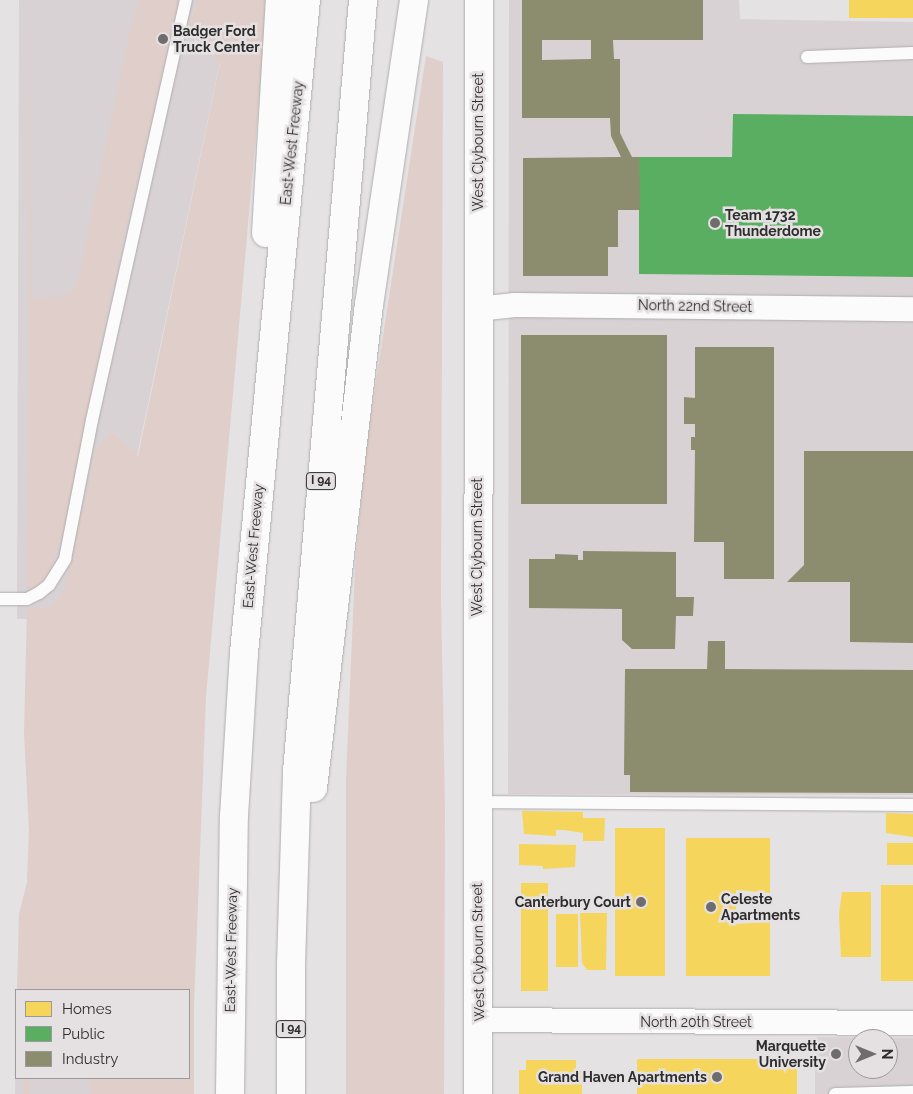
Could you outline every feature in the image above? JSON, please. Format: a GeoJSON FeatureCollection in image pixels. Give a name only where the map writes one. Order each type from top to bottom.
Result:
{"type":"FeatureCollection","features":[{"type":"Feature","properties":{"kind":"main road"},"geometry":{"type":"LineString","coordinates":[[262,444],[267,184],[280,0]]}},
{"type":"Feature","properties":{"kind":"main road","name":"East-West Freeway"},"geometry":{"type":"LineString","coordinates":[[230,1094],[234,816],[244,653],[262,444],[306,0]]}},
{"type":"Feature","properties":{"kind":"main road","name":"I 94"},"geometry":{"type":"LineString","coordinates":[[290,1094],[290,964],[297,772],[363,0]]}},
{"type":"Feature","properties":{"kind":"main road"},"geometry":{"type":"LineString","coordinates":[[290,964],[332,638],[365,330],[414,0]]}},
{"type":"Feature","properties":{"kind":"main road","name":"West Clybourn Street"},"geometry":{"type":"LineString","coordinates":[[478,0],[478,1094]]}},
{"type":"Feature","properties":{"kind":"street","name":"North 22nd Street"},"geometry":{"type":"LineString","coordinates":[[477,309],[515,305],[913,309]]}},
{"type":"Feature","properties":{"kind":"street","name":"North 20th Street"},"geometry":{"type":"LineString","coordinates":[[479,1020],[913,1023]]}},
{"type":"Feature","properties":{"kind":"lane"},"geometry":{"type":"LineString","coordinates":[[0,599],[27,599],[39,593],[49,585],[65,559],[92,420],[186,0]]}},
{"type":"Feature","properties":{"kind":"lane"},"geometry":{"type":"LineString","coordinates":[[807,57],[913,53]]}},
{"type":"Feature","properties":{"kind":"lane"},"geometry":{"type":"LineString","coordinates":[[477,802],[913,805]]}},
{"type":"Feature","properties":{"kind":"lane"},"geometry":{"type":"LineString","coordinates":[[835,1094],[913,1092]]}},
{"type":"Feature","properties":{"kind":"shaded area"},"geometry":{"type":"Polygon","coordinates":[[[19,0],[197,0],[189,26],[195,41],[220,62],[137,456],[112,431],[65,619],[17,619],[19,0]]]}},
{"type":"Feature","properties":{"kind":"shaded area"},"geometry":{"type":"Polygon","coordinates":[[[30,0],[31,298],[62,297],[77,285],[131,25],[139,0],[179,0],[110,297],[63,533],[51,570],[36,587],[27,589],[30,0]]]}},
{"type":"Feature","properties":{"kind":"shaded area"},"geometry":{"type":"Polygon","coordinates":[[[197,0],[268,0],[206,697],[194,1006],[194,1094],[92,1094],[88,1079],[190,1079],[190,989],[17,989],[19,914],[27,882],[29,830],[24,733],[27,609],[50,608],[63,593],[96,450],[112,431],[138,456],[220,63],[191,35],[189,26],[197,0]]]}},
{"type":"Feature","properties":{"kind":"shaded area"},"geometry":{"type":"Polygon","coordinates":[[[509,0],[739,0],[740,19],[913,22],[913,795],[508,794],[509,0]]]}},
{"type":"Feature","properties":{"kind":"shaded area"},"geometry":{"type":"Polygon","coordinates":[[[426,56],[443,62],[441,598],[445,809],[444,1094],[346,1094],[346,780],[355,568],[366,447],[426,56]]]}},
{"type":"Feature","properties":{"kind":"shaded area","name":"Marquette University"},"geometry":{"type":"Polygon","coordinates":[[[815,1037],[848,1037],[848,1079],[898,1079],[898,1038],[913,1038],[913,1094],[815,1094],[815,1037]]]}},
{"type":"Feature","properties":{"kind":"shaded area"},"geometry":{"type":"Polygon","coordinates":[[[15,1079],[94,1079],[94,1094],[15,1094],[15,1079]]]}},
{"type":"Feature","properties":{"kind":"shaded area"},"geometry":{"type":"Polygon","coordinates":[[[24,1079],[30,1079],[30,1094],[23,1094],[24,1079]]]}},
{"type":"Feature","properties":{"kind":"building: Homes"},"geometry":{"type":"Polygon","coordinates":[[[849,0],[913,0],[913,18],[849,18],[849,0]]]}},
{"type":"Feature","properties":{"kind":"building: Homes"},"geometry":{"type":"Polygon","coordinates":[[[522,811],[583,812],[583,818],[605,818],[604,841],[583,841],[583,833],[564,830],[556,830],[556,836],[524,834],[522,811]]]}},
{"type":"Feature","properties":{"kind":"building: Homes"},"geometry":{"type":"Polygon","coordinates":[[[886,813],[913,814],[913,837],[886,833],[886,813]]]}},
{"type":"Feature","properties":{"kind":"building: Homes","name":"Canterbury Court"},"geometry":{"type":"Polygon","coordinates":[[[615,828],[665,828],[665,976],[615,976],[615,828]]]}},
{"type":"Feature","properties":{"kind":"building: Homes","name":"Celeste Apartments"},"geometry":{"type":"Polygon","coordinates":[[[686,838],[770,838],[770,893],[736,890],[736,924],[770,922],[770,976],[686,976],[686,838]]]}},
{"type":"Feature","properties":{"kind":"building: Homes"},"geometry":{"type":"Polygon","coordinates":[[[887,843],[913,843],[913,865],[887,865],[887,843]]]}},
{"type":"Feature","properties":{"kind":"building: Homes"},"geometry":{"type":"Polygon","coordinates":[[[519,844],[576,845],[575,867],[543,869],[543,866],[519,865],[519,844]]]}},
{"type":"Feature","properties":{"kind":"building: Homes"},"geometry":{"type":"Polygon","coordinates":[[[521,883],[548,883],[548,991],[521,991],[521,883]]]}},
{"type":"Feature","properties":{"kind":"building: Homes"},"geometry":{"type":"Polygon","coordinates":[[[881,885],[913,885],[913,981],[881,981],[881,885]]]}},
{"type":"Feature","properties":{"kind":"building: Homes"},"geometry":{"type":"Polygon","coordinates":[[[842,892],[871,892],[871,957],[841,957],[839,914],[842,892]]]}},
{"type":"Feature","properties":{"kind":"building: Homes"},"geometry":{"type":"Polygon","coordinates":[[[580,913],[607,913],[606,970],[587,970],[582,963],[580,913]]]}},
{"type":"Feature","properties":{"kind":"building: Homes"},"geometry":{"type":"Polygon","coordinates":[[[556,914],[578,914],[578,967],[556,967],[556,914]]]}},
{"type":"Feature","properties":{"kind":"building: Homes","name":"Grand Haven Apartments"},"geometry":{"type":"Polygon","coordinates":[[[637,1059],[797,1059],[797,1094],[637,1094],[637,1059]]]}},
{"type":"Feature","properties":{"kind":"building: Homes"},"geometry":{"type":"Polygon","coordinates":[[[526,1060],[576,1060],[576,1070],[582,1070],[582,1094],[519,1094],[519,1070],[526,1070],[526,1060]]]}},
{"type":"Feature","properties":{"kind":"building: Public"},"geometry":{"type":"Polygon","coordinates":[[[733,114],[913,116],[913,277],[639,274],[639,157],[732,157],[733,114]]]}},
{"type":"Feature","properties":{"kind":"building: Industry"},"geometry":{"type":"Polygon","coordinates":[[[522,0],[703,0],[703,40],[613,40],[614,59],[620,59],[620,133],[632,157],[639,157],[640,210],[618,210],[618,247],[608,247],[608,276],[523,276],[523,158],[621,157],[611,136],[610,118],[522,118],[522,0]],[[542,40],[542,60],[591,59],[591,40],[542,40]]]}},
{"type":"Feature","properties":{"kind":"building: Industry"},"geometry":{"type":"Polygon","coordinates":[[[521,335],[667,335],[667,504],[521,504],[521,335]]]}},
{"type":"Feature","properties":{"kind":"building: Industry"},"geometry":{"type":"Polygon","coordinates":[[[695,347],[774,347],[774,579],[724,579],[724,542],[694,542],[695,450],[691,450],[691,437],[695,437],[695,424],[684,424],[684,397],[695,398],[695,347]]]}},
{"type":"Feature","properties":{"kind":"building: Industry"},"geometry":{"type":"Polygon","coordinates":[[[804,451],[913,451],[913,643],[850,642],[850,582],[787,582],[804,565],[804,451]]]}},
{"type":"Feature","properties":{"kind":"building: Industry"},"geometry":{"type":"Polygon","coordinates":[[[583,551],[676,552],[676,597],[694,597],[693,616],[676,616],[675,649],[632,649],[622,640],[622,609],[529,608],[529,559],[555,559],[555,554],[578,555],[578,560],[583,560],[583,551]]]}},
{"type":"Feature","properties":{"kind":"building: Industry"},"geometry":{"type":"Polygon","coordinates":[[[708,641],[725,641],[725,669],[913,670],[913,793],[630,792],[630,775],[624,775],[625,669],[707,669],[708,641]]]}},
{"type":"Feature","properties":{"kind":"place","name":"Badger Ford Truck Center"},"geometry":{"type":"Point","coordinates":[163,39]}},
{"type":"Feature","properties":{"kind":"place","name":"Team 1732 Thunderdome"},"geometry":{"type":"Point","coordinates":[715,223]}},
{"type":"Feature","properties":{"kind":"place","name":"Canterbury Court"},"geometry":{"type":"Point","coordinates":[641,902]}},
{"type":"Feature","properties":{"kind":"place","name":"Celeste Apartments"},"geometry":{"type":"Point","coordinates":[711,907]}},
{"type":"Feature","properties":{"kind":"place","name":"Marquette University"},"geometry":{"type":"Point","coordinates":[836,1054]}},
{"type":"Feature","properties":{"kind":"place","name":"Grand Haven Apartments"},"geometry":{"type":"Point","coordinates":[717,1077]}}]}
